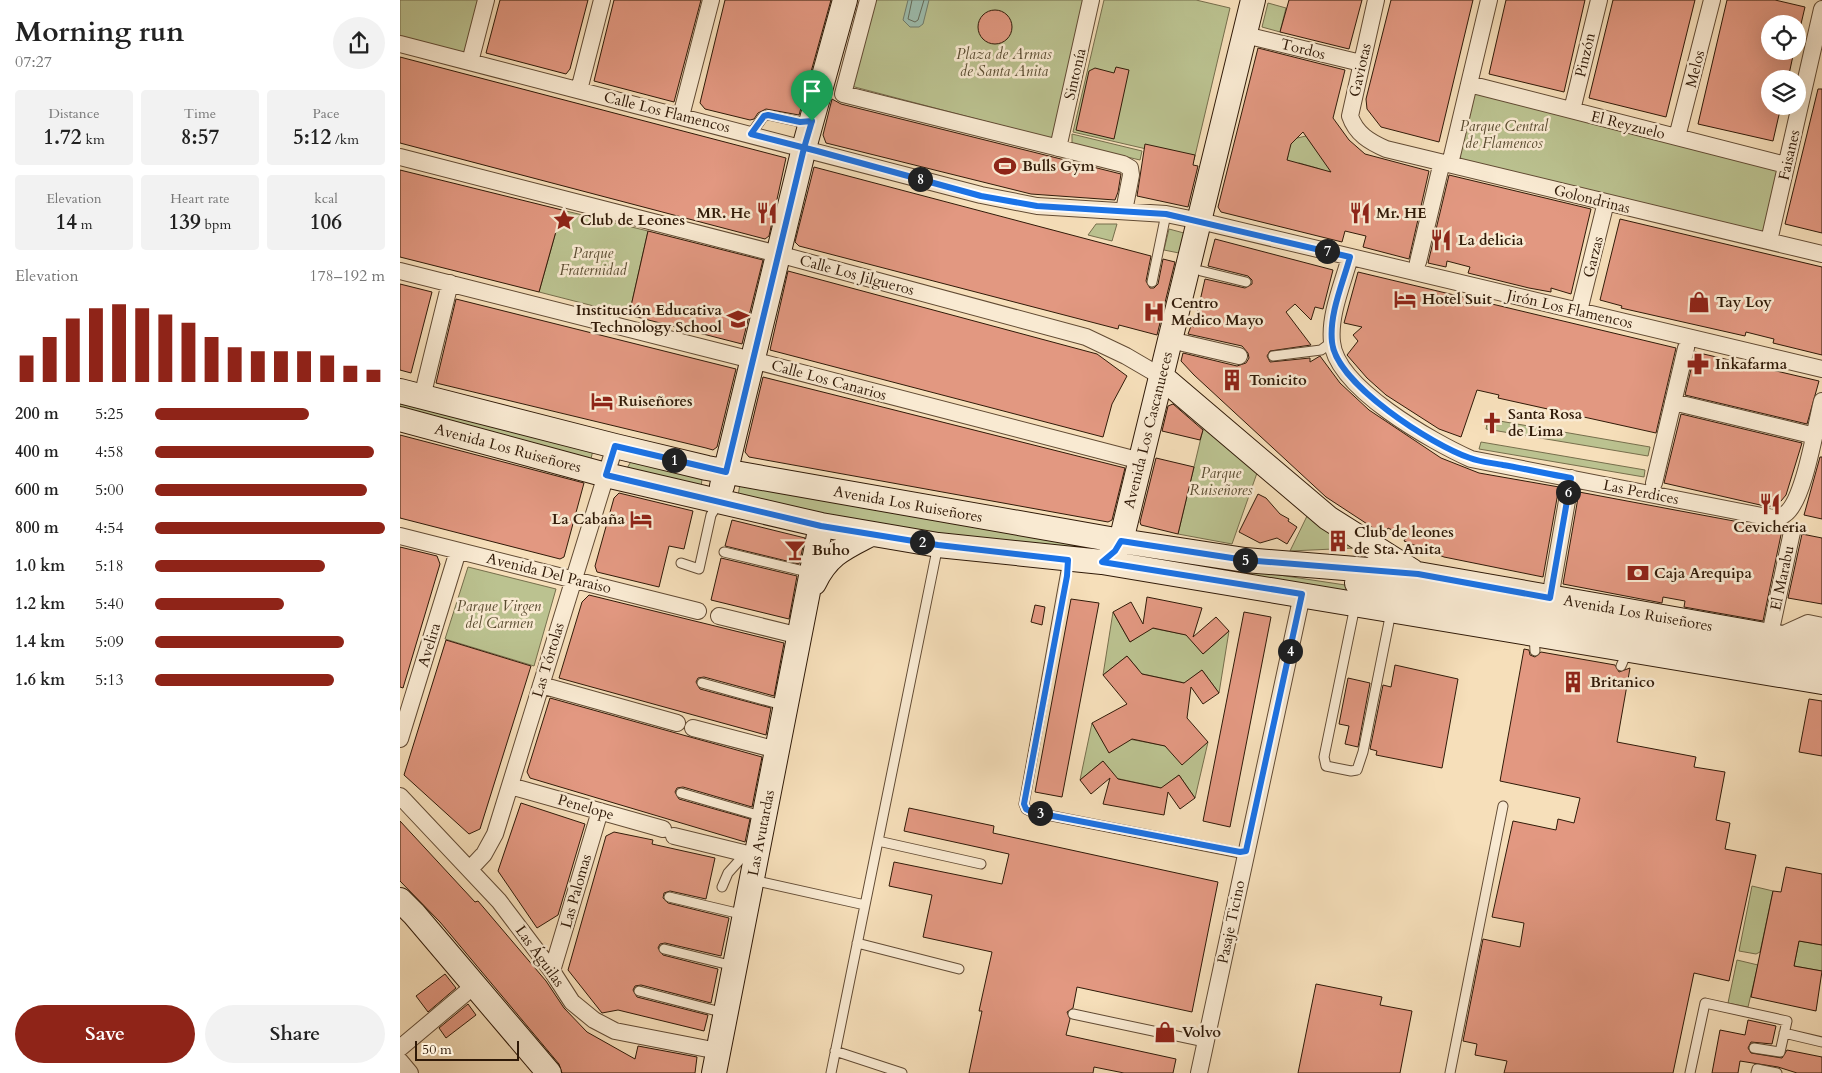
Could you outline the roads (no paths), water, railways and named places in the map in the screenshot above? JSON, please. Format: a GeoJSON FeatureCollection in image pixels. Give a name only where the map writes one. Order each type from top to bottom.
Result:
{"type":"FeatureCollection","features":[{"type":"Feature","properties":{"kind":"main road"},"geometry":{"type":"LineString","coordinates":[[719,502],[804,148],[845,0]]}},
{"type":"Feature","properties":{"kind":"main road","name":"Avenida Los Cascanueces"},"geometry":{"type":"LineString","coordinates":[[1102,562],[1115,551],[1121,541],[1253,0]]}},
{"type":"Feature","properties":{"kind":"main road"},"geometry":{"type":"LineString","coordinates":[[1162,377],[1328,518],[1418,574]]}},
{"type":"Feature","properties":{"kind":"main road","name":"Avenida Los Ruiseñores"},"geometry":{"type":"LineString","coordinates":[[411,394],[726,472],[1121,541],[1245,560],[1418,574],[1550,598],[1774,631],[1822,645]]}},
{"type":"Feature","properties":{"kind":"main road","name":"Avenida Los Ruiseñores"},"geometry":{"type":"LineString","coordinates":[[400,419],[606,475],[821,526],[938,545],[1068,560],[1102,562],[1392,609],[1534,642],[1624,658],[1822,682]]}},
{"type":"Feature","properties":{"kind":"main road","name":"Las Avutardas"},"geometry":{"type":"LineString","coordinates":[[716,1062],[752,880],[751,855],[764,817],[821,526]]}},
{"type":"Feature","properties":{"kind":"main road","name":"Las Avutardas"},"geometry":{"type":"LineString","coordinates":[[810,583],[829,558],[841,549],[871,534]]}},
{"type":"Feature","properties":{"kind":"main road","name":"Avenida Los Ruiseñores"},"geometry":{"type":"LineString","coordinates":[[1245,560],[1283,569],[1482,605],[1822,664]]}},
{"type":"Feature","properties":{"kind":"main road","name":"Avenida Los Ruiseñores"},"geometry":{"type":"LineString","coordinates":[[1355,603],[1482,605]]}},
{"type":"Feature","properties":{"kind":"main road"},"geometry":{"type":"LineString","coordinates":[[400,900],[549,1073]]}},
{"type":"Feature","properties":{"kind":"street"},"geometry":{"type":"LineString","coordinates":[[470,62],[486,0]]}},
{"type":"Feature","properties":{"kind":"street"},"geometry":{"type":"LineString","coordinates":[[579,90],[602,0]]}},
{"type":"Feature","properties":{"kind":"street"},"geometry":{"type":"LineString","coordinates":[[681,116],[711,0]]}},
{"type":"Feature","properties":{"kind":"street"},"geometry":{"type":"LineString","coordinates":[[868,0],[844,94],[1123,164],[1130,168],[1131,175],[1124,211]]}},
{"type":"Feature","properties":{"kind":"street","name":"Sintonía"},"geometry":{"type":"LineString","coordinates":[[1058,148],[1091,0]]}},
{"type":"Feature","properties":{"kind":"street","name":"Gaviotas"},"geometry":{"type":"LineString","coordinates":[[1364,137],[1350,116],[1376,0]]}},
{"type":"Feature","properties":{"kind":"street"},"geometry":{"type":"LineString","coordinates":[[1418,262],[1469,84],[1489,0]]}},
{"type":"Feature","properties":{"kind":"street","name":"Pinzón"},"geometry":{"type":"LineString","coordinates":[[1572,110],[1599,0]]}},
{"type":"Feature","properties":{"kind":"street","name":"Melos"},"geometry":{"type":"LineString","coordinates":[[1677,137],[1712,0]]}},
{"type":"Feature","properties":{"kind":"street","name":"Faisanes"},"geometry":{"type":"LineString","coordinates":[[1769,241],[1822,9]]}},
{"type":"Feature","properties":{"kind":"street","name":"Tordos"},"geometry":{"type":"LineString","coordinates":[[1245,35],[1361,63]]}},
{"type":"Feature","properties":{"kind":"street","name":"Calle Los Flamencos"},"geometry":{"type":"LineString","coordinates":[[400,44],[751,134],[981,196],[1037,206],[1166,214],[1200,221]]}},
{"type":"Feature","properties":{"kind":"street","name":"El Reyzuelo"},"geometry":{"type":"LineString","coordinates":[[1469,84],[1786,165]]}},
{"type":"Feature","properties":{"kind":"street","name":"Golondrinas"},"geometry":{"type":"LineString","coordinates":[[1364,137],[1386,149],[1445,167],[1606,202],[1822,254]]}},
{"type":"Feature","properties":{"kind":"street","name":"Calle Los Jilgueros"},"geometry":{"type":"LineString","coordinates":[[400,157],[778,254],[1086,337],[1120,352],[1162,377]]}},
{"type":"Feature","properties":{"kind":"street","name":"Garzas"},"geometry":{"type":"LineString","coordinates":[[1580,312],[1606,202]]}},
{"type":"Feature","properties":{"kind":"street","name":"Jirón Los Flamencos"},"geometry":{"type":"LineString","coordinates":[[1200,221],[1822,369]]}},
{"type":"Feature","properties":{"kind":"street","name":"Las Perdices"},"geometry":{"type":"LineString","coordinates":[[1350,257],[1334,317],[1332,342],[1337,358],[1358,385],[1384,407],[1433,440],[1471,459],[1778,518],[1786,514],[1798,496],[1822,401]]}},
{"type":"Feature","properties":{"kind":"street","name":"Calle Los Canarios"},"geometry":{"type":"LineString","coordinates":[[400,271],[1141,461]]}},
{"type":"Feature","properties":{"kind":"street"},"geometry":{"type":"LineString","coordinates":[[411,394],[450,283]]}},
{"type":"Feature","properties":{"kind":"street"},"geometry":{"type":"LineString","coordinates":[[1183,343],[1239,356]]}},
{"type":"Feature","properties":{"kind":"street"},"geometry":{"type":"LineString","coordinates":[[1654,483],[1686,348]]}},
{"type":"Feature","properties":{"kind":"street"},"geometry":{"type":"LineString","coordinates":[[1673,402],[1807,434]]}},
{"type":"Feature","properties":{"kind":"street","name":"Las Tórtolas"},"geometry":{"type":"LineString","coordinates":[[470,870],[495,834],[615,446]]}},
{"type":"Feature","properties":{"kind":"street"},"geometry":{"type":"LineString","coordinates":[[1550,598],[1571,478]]}},
{"type":"Feature","properties":{"kind":"street","name":"El Marabu"},"geometry":{"type":"LineString","coordinates":[[1774,631],[1792,532]]}},
{"type":"Feature","properties":{"kind":"street","name":"Avenida Del Paraiso"},"geometry":{"type":"LineString","coordinates":[[400,536],[698,610]]}},
{"type":"Feature","properties":{"kind":"street","name":"Avelira"},"geometry":{"type":"LineString","coordinates":[[400,739],[458,551]]}},
{"type":"Feature","properties":{"kind":"street","name":"Pasaje Ticino"},"geometry":{"type":"LineString","coordinates":[[1198,1073],[1302,594]]}},
{"type":"Feature","properties":{"kind":"street"},"geometry":{"type":"LineString","coordinates":[[718,616],[800,636]]}},
{"type":"Feature","properties":{"kind":"street"},"geometry":{"type":"LineString","coordinates":[[1774,631],[1808,623],[1822,626]]}},
{"type":"Feature","properties":{"kind":"street"},"geometry":{"type":"LineString","coordinates":[[541,685],[677,723]]}},
{"type":"Feature","properties":{"kind":"street"},"geometry":{"type":"LineString","coordinates":[[693,728],[777,750]]}},
{"type":"Feature","properties":{"kind":"street","name":"Penelope"},"geometry":{"type":"LineString","coordinates":[[510,786],[751,855]]}},
{"type":"Feature","properties":{"kind":"street","name":"Las Águilas"},"geometry":{"type":"LineString","coordinates":[[400,796],[499,901],[552,971],[572,1002],[594,1020],[615,1030],[716,1062]]}},
{"type":"Feature","properties":{"kind":"street","name":"Las Palomas"},"geometry":{"type":"LineString","coordinates":[[552,971],[600,811]]}},
{"type":"Feature","properties":{"kind":"street"},"geometry":{"type":"LineString","coordinates":[[400,1048],[475,985]]}},
{"type":"Feature","properties":{"kind":"street"},"geometry":{"type":"LineString","coordinates":[[400,1062],[410,1073]]}},
{"type":"Feature","properties":{"kind":"lane"},"geometry":{"type":"LineString","coordinates":[[751,134],[764,116],[768,115],[800,122],[812,121]]}},
{"type":"Feature","properties":{"kind":"lane"},"geometry":{"type":"LineString","coordinates":[[1152,282],[1166,214]]}},
{"type":"Feature","properties":{"kind":"lane"},"geometry":{"type":"LineString","coordinates":[[1201,271],[1246,282]]}},
{"type":"Feature","properties":{"kind":"lane"},"geometry":{"type":"LineString","coordinates":[[1273,356],[1320,350],[1332,342]]}},
{"type":"Feature","properties":{"kind":"lane"},"geometry":{"type":"LineString","coordinates":[[681,563],[700,569],[711,515],[719,502]]}},
{"type":"Feature","properties":{"kind":"lane"},"geometry":{"type":"LineString","coordinates":[[831,1073],[938,545]]}},
{"type":"Feature","properties":{"kind":"lane"},"geometry":{"type":"LineString","coordinates":[[724,552],[810,583]]}},
{"type":"Feature","properties":{"kind":"lane"},"geometry":{"type":"LineString","coordinates":[[1068,560],[1067,576],[1024,804],[1026,809],[1032,812],[1221,849],[1246,851]]}},
{"type":"Feature","properties":{"kind":"lane"},"geometry":{"type":"LineString","coordinates":[[1355,603],[1324,757],[1326,766],[1351,771],[1357,770],[1363,752],[1392,609]]}},
{"type":"Feature","properties":{"kind":"lane"},"geometry":{"type":"LineString","coordinates":[[702,683],[786,706]]}},
{"type":"Feature","properties":{"kind":"lane"},"geometry":{"type":"LineString","coordinates":[[681,793],[764,817]]}},
{"type":"Feature","properties":{"kind":"lane"},"geometry":{"type":"LineString","coordinates":[[1450,1073],[1503,806]]}},
{"type":"Feature","properties":{"kind":"lane"},"geometry":{"type":"LineString","coordinates":[[878,841],[981,864]]}},
{"type":"Feature","properties":{"kind":"lane"},"geometry":{"type":"LineString","coordinates":[[722,887],[728,873],[751,855]]}},
{"type":"Feature","properties":{"kind":"lane"},"geometry":{"type":"LineString","coordinates":[[752,880],[865,905]]}},
{"type":"Feature","properties":{"kind":"lane"},"geometry":{"type":"LineString","coordinates":[[668,897],[745,915]]}},
{"type":"Feature","properties":{"kind":"lane"},"geometry":{"type":"LineString","coordinates":[[857,943],[959,969]]}},
{"type":"Feature","properties":{"kind":"lane"},"geometry":{"type":"LineString","coordinates":[[664,949],[735,966]]}},
{"type":"Feature","properties":{"kind":"lane"},"geometry":{"type":"LineString","coordinates":[[638,991],[726,1013]]}},
{"type":"Feature","properties":{"kind":"lane"},"geometry":{"type":"LineString","coordinates":[[1690,1073],[1705,1003],[1787,1021],[1780,1052],[1754,1048]]}},
{"type":"Feature","properties":{"kind":"lane"},"geometry":{"type":"LineString","coordinates":[[1073,1014],[1205,1042]]}},
{"type":"Feature","properties":{"kind":"lane"},"geometry":{"type":"LineString","coordinates":[[1784,1033],[1822,1042]]}},
{"type":"Feature","properties":{"kind":"lane"},"geometry":{"type":"LineString","coordinates":[[835,1050],[902,1073]]}},
{"type":"Feature","properties":{"kind":"lane"},"geometry":{"type":"LineString","coordinates":[[1756,1073],[1757,1068],[1777,1073]]}},
{"type":"Feature","properties":{"kind":"water"},"geometry":{"type":"Polygon","coordinates":[[[908,0],[929,0],[923,24],[919,27],[910,27],[903,20],[908,0]]]}},
{"type":"Feature","properties":{"kind":"place","name":"Bulls Gym"},"geometry":{"type":"Point","coordinates":[1005,166]}},
{"type":"Feature","properties":{"kind":"place","name":"MR. He"},"geometry":{"type":"Point","coordinates":[767,213]}},
{"type":"Feature","properties":{"kind":"place","name":"Mr. HE"},"geometry":{"type":"Point","coordinates":[1360,213]}},
{"type":"Feature","properties":{"kind":"place","name":"Club de Leones"},"geometry":{"type":"Point","coordinates":[564,220]}},
{"type":"Feature","properties":{"kind":"place","name":"La delicia"},"geometry":{"type":"Point","coordinates":[1441,240]}},
{"type":"Feature","properties":{"kind":"place","name":"Hotel Suit"},"geometry":{"type":"Point","coordinates":[1405,299]}},
{"type":"Feature","properties":{"kind":"place","name":"Tay Loy"},"geometry":{"type":"Point","coordinates":[1699,302]}},
{"type":"Feature","properties":{"kind":"place","name":"Centro Medico Mayo"},"geometry":{"type":"Point","coordinates":[1154,312]}},
{"type":"Feature","properties":{"kind":"place","name":"Institución Educativa Technology School"},"geometry":{"type":"Point","coordinates":[738,319]}},
{"type":"Feature","properties":{"kind":"place","name":"Inkafarma"},"geometry":{"type":"Point","coordinates":[1698,364]}},
{"type":"Feature","properties":{"kind":"place","name":"Tonicito"},"geometry":{"type":"Point","coordinates":[1232,380]}},
{"type":"Feature","properties":{"kind":"place","name":"Ruiseñores"},"geometry":{"type":"Point","coordinates":[602,401]}},
{"type":"Feature","properties":{"kind":"place","name":"Santa Rosa de Lima"},"geometry":{"type":"Point","coordinates":[1492,423]}},
{"type":"Feature","properties":{"kind":"place","name":"Cevicheria"},"geometry":{"type":"Point","coordinates":[1770,504]}},
{"type":"Feature","properties":{"kind":"place","name":"La Cabaña"},"geometry":{"type":"Point","coordinates":[641,519]}},
{"type":"Feature","properties":{"kind":"place","name":"Club de leones de Sta. Anita"},"geometry":{"type":"Point","coordinates":[1338,541]}},
{"type":"Feature","properties":{"kind":"place","name":"Buho"},"geometry":{"type":"Point","coordinates":[795,550]}},
{"type":"Feature","properties":{"kind":"place","name":"Caja Arequipa"},"geometry":{"type":"Point","coordinates":[1638,573]}},
{"type":"Feature","properties":{"kind":"place","name":"Britanico"},"geometry":{"type":"Point","coordinates":[1573,682]}},
{"type":"Feature","properties":{"kind":"place","name":"Volvo"},"geometry":{"type":"Point","coordinates":[1165,1032]}},
{"type":"Feature","properties":{"kind":"park label","name":"Plaza de Armas de Santa Anita"},"geometry":{"type":"Point","coordinates":[1004,62]}},
{"type":"Feature","properties":{"kind":"park label","name":"Parque Central de Flamencos"},"geometry":{"type":"Point","coordinates":[1504,134]}},
{"type":"Feature","properties":{"kind":"park label","name":"Parque Fraternidad"},"geometry":{"type":"Point","coordinates":[593,262]}},
{"type":"Feature","properties":{"kind":"park label","name":"Parque Ruiseñores"},"geometry":{"type":"Point","coordinates":[1221,482]}},
{"type":"Feature","properties":{"kind":"park label","name":"Parque Virgen del Carmen"},"geometry":{"type":"Point","coordinates":[499,614]}}]}
